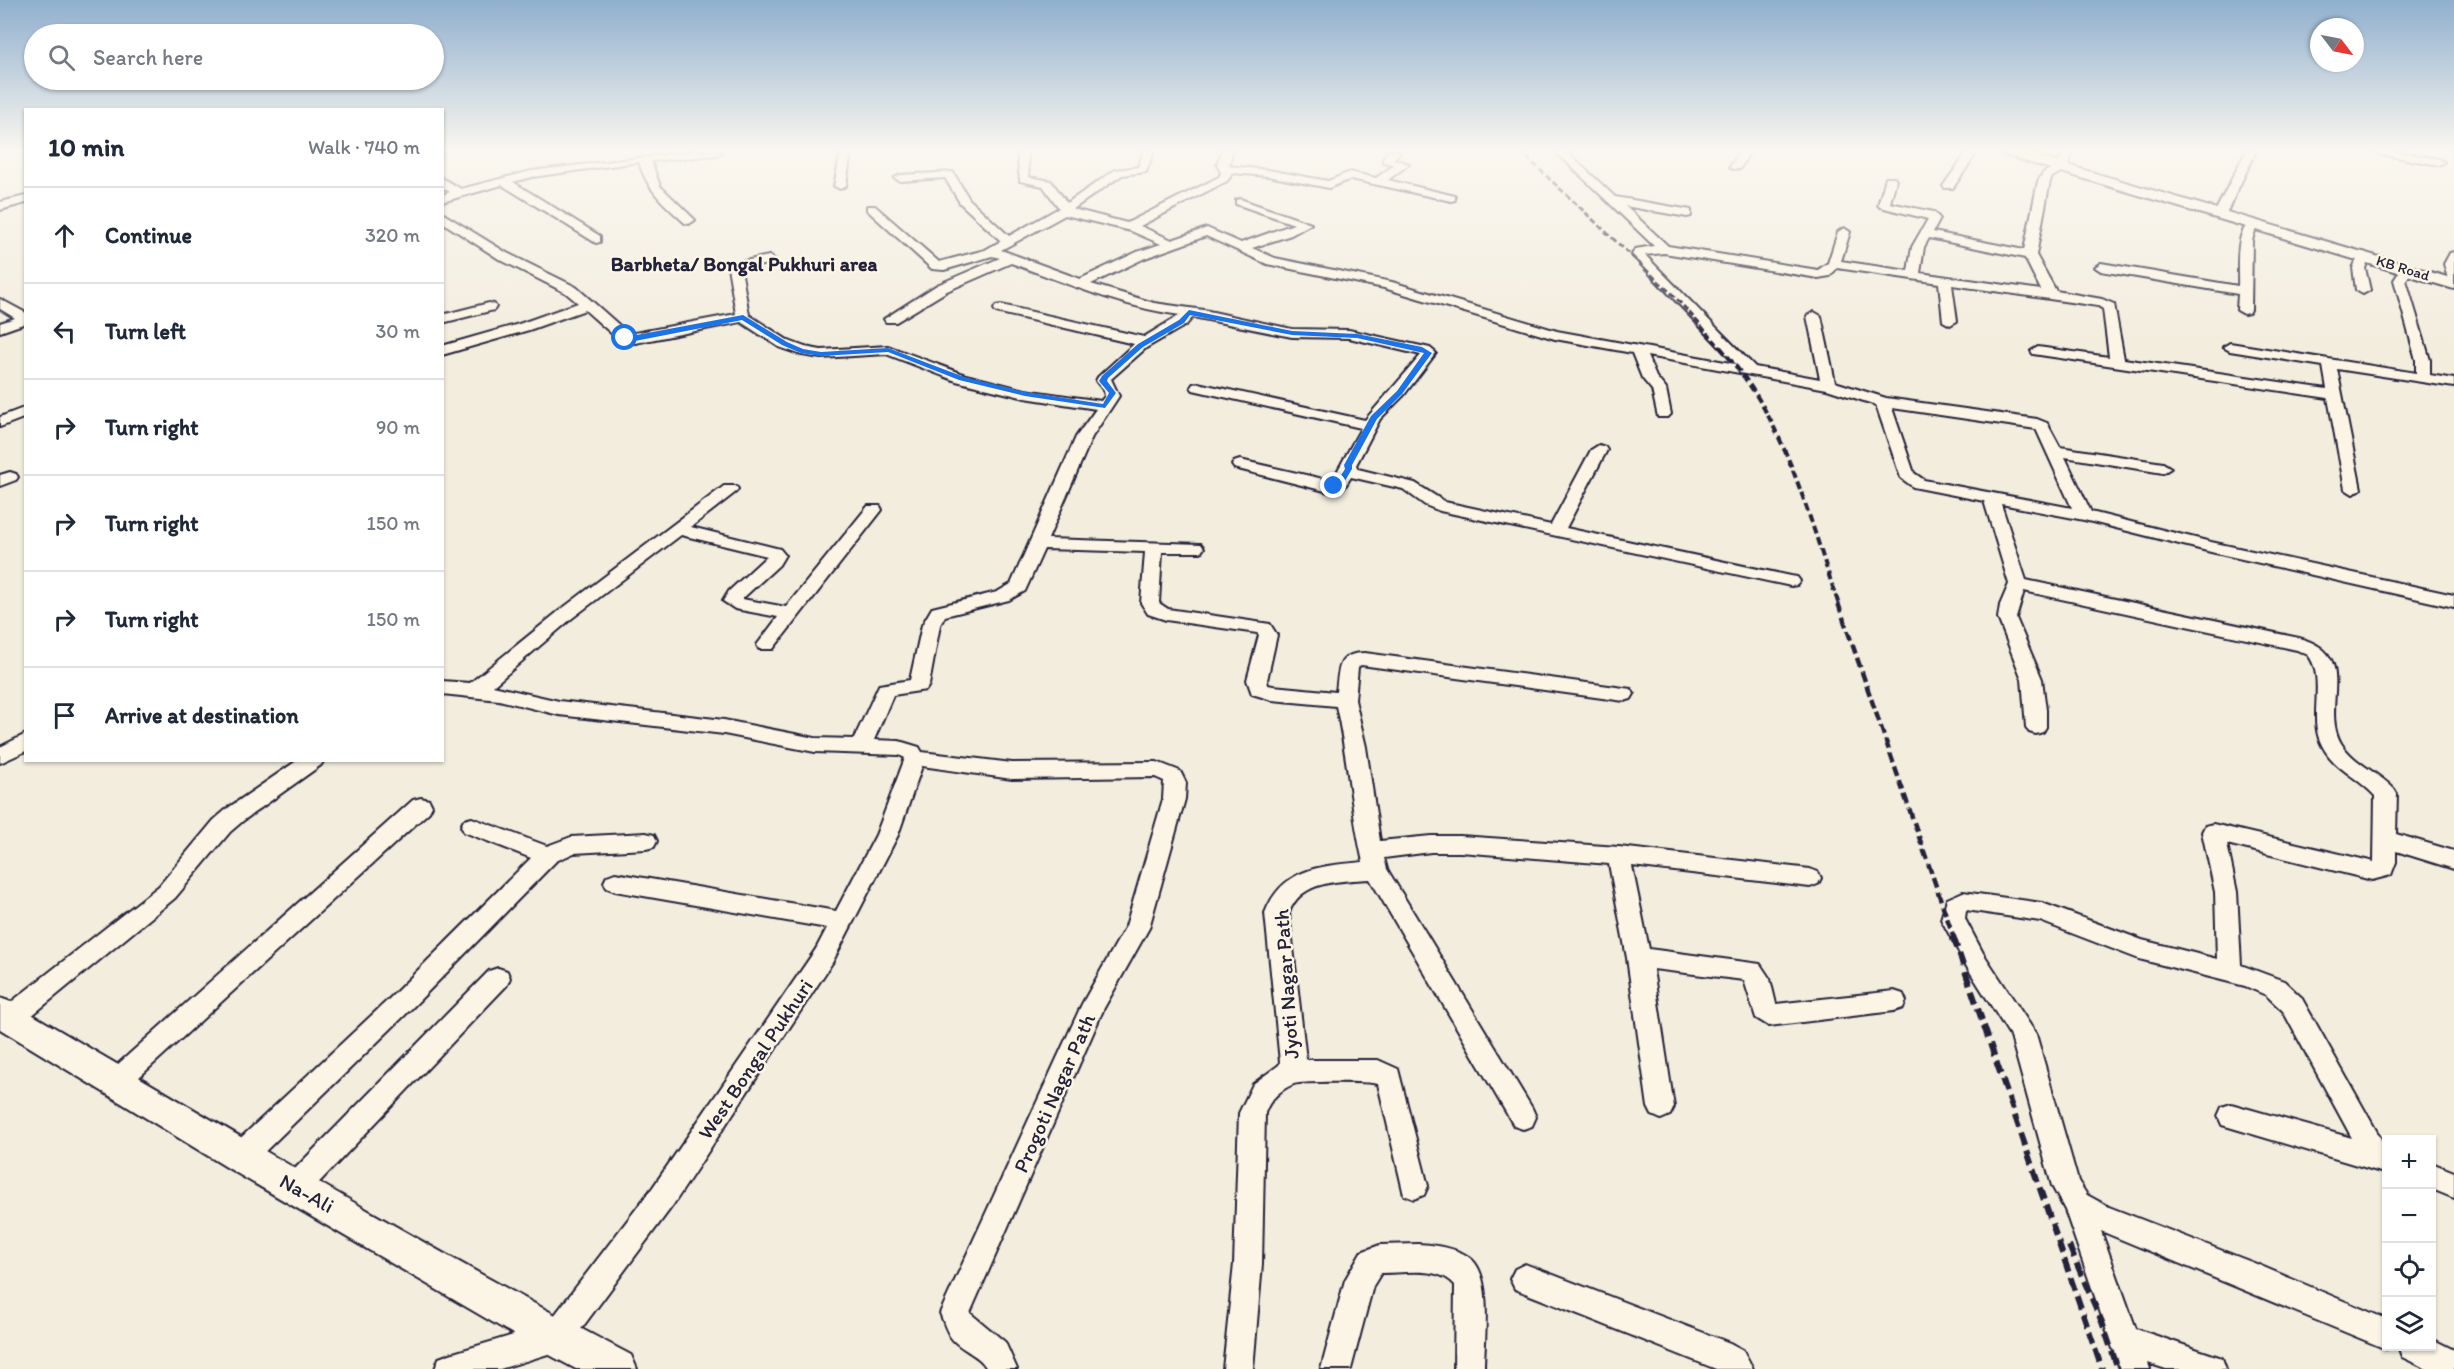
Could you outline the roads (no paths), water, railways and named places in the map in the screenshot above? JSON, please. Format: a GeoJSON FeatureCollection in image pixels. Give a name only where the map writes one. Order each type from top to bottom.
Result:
{"type":"FeatureCollection","features":[{"type":"Feature","properties":{"kind":"main road","name":"KB Road"},"geometry":{"type":"LineString","coordinates":[[2223,215],[2454,281]]}},
{"type":"Feature","properties":{"kind":"main road","name":"Na-Ali"},"geometry":{"type":"LineString","coordinates":[[5,1015],[241,1156],[556,1337],[617,1369]]}},
{"type":"Feature","properties":{"kind":"street"},"geometry":{"type":"LineString","coordinates":[[557,215],[596,239]]}},
{"type":"Feature","properties":{"kind":"street"},"geometry":{"type":"LineString","coordinates":[[683,215],[689,220]]}},
{"type":"Feature","properties":{"kind":"street"},"geometry":{"type":"LineString","coordinates":[[879,215],[936,266],[944,266],[992,252],[1055,215]]}},
{"type":"Feature","properties":{"kind":"street"},"geometry":{"type":"LineString","coordinates":[[979,215],[1008,241]]}},
{"type":"Feature","properties":{"kind":"street"},"geometry":{"type":"LineString","coordinates":[[1087,215],[1128,226],[1171,244]]}},
{"type":"Feature","properties":{"kind":"street"},"geometry":{"type":"LineString","coordinates":[[1128,226],[1150,215]]}},
{"type":"Feature","properties":{"kind":"street"},"geometry":{"type":"LineString","coordinates":[[1241,247],[1305,224],[1278,215]]}},
{"type":"Feature","properties":{"kind":"street"},"geometry":{"type":"LineString","coordinates":[[1628,215],[1664,249]]}},
{"type":"Feature","properties":{"kind":"street"},"geometry":{"type":"LineString","coordinates":[[1913,276],[1916,254],[1933,217],[1924,215]]}},
{"type":"Feature","properties":{"kind":"street"},"geometry":{"type":"LineString","coordinates":[[2036,215],[2030,255],[2048,291],[2056,296]]}},
{"type":"Feature","properties":{"kind":"street"},"geometry":{"type":"LineString","coordinates":[[444,217],[511,260],[571,290],[621,336],[629,339],[743,317],[784,344],[801,351],[821,354],[888,350],[962,378],[1025,394],[1105,406]]}},
{"type":"Feature","properties":{"kind":"street"},"geometry":{"type":"LineString","coordinates":[[2244,310],[2246,240],[2255,224]]}},
{"type":"Feature","properties":{"kind":"street"},"geometry":{"type":"LineString","coordinates":[[1080,284],[1171,244],[1207,232],[1272,261],[1397,288],[1555,335],[1749,369],[1828,386],[1872,397],[1882,402],[2039,424],[2044,428],[2084,515]]}},
{"type":"Feature","properties":{"kind":"street"},"geometry":{"type":"LineString","coordinates":[[1749,369],[1698,314],[1638,255],[1642,250],[1664,249],[1818,274],[1825,273],[1834,264],[1844,232]]}},
{"type":"Feature","properties":{"kind":"street"},"geometry":{"type":"LineString","coordinates":[[1925,234],[2030,255]]}},
{"type":"Feature","properties":{"kind":"street"},"geometry":{"type":"LineString","coordinates":[[992,252],[1129,300],[1292,333],[1357,336],[1420,349],[1429,353],[1399,392],[1369,425],[1338,485],[1329,487],[1240,465]]}},
{"type":"Feature","properties":{"kind":"street"},"geometry":{"type":"LineString","coordinates":[[2363,290],[2359,268],[2364,256]]}},
{"type":"Feature","properties":{"kind":"street"},"geometry":{"type":"LineString","coordinates":[[2454,256],[2450,264],[2454,281]]}},
{"type":"Feature","properties":{"kind":"street"},"geometry":{"type":"LineString","coordinates":[[891,319],[942,288],[1009,259]]}},
{"type":"Feature","properties":{"kind":"street"},"geometry":{"type":"LineString","coordinates":[[743,317],[734,267],[769,260]]}},
{"type":"Feature","properties":{"kind":"street"},"geometry":{"type":"LineString","coordinates":[[1834,264],[2096,302],[2109,307],[2117,363]]}},
{"type":"Feature","properties":{"kind":"street"},"geometry":{"type":"LineString","coordinates":[[2101,267],[2243,291]]}},
{"type":"Feature","properties":{"kind":"street"},"geometry":{"type":"LineString","coordinates":[[2407,269],[2400,280],[2423,360],[2423,377]]}},
{"type":"Feature","properties":{"kind":"street"},"geometry":{"type":"LineString","coordinates":[[1945,281],[1950,321]]}},
{"type":"Feature","properties":{"kind":"street"},"geometry":{"type":"LineString","coordinates":[[0,303],[24,317]]}},
{"type":"Feature","properties":{"kind":"street"},"geometry":{"type":"LineString","coordinates":[[444,350],[524,327],[586,305]]}},
{"type":"Feature","properties":{"kind":"street"},"geometry":{"type":"LineString","coordinates":[[444,318],[489,307]]}},
{"type":"Feature","properties":{"kind":"street"},"geometry":{"type":"LineString","coordinates":[[1001,309],[1146,342]]}},
{"type":"Feature","properties":{"kind":"street"},"geometry":{"type":"LineString","coordinates":[[860,748],[886,690],[920,685],[931,625],[938,612],[1013,592],[1019,587],[1084,437],[1113,393],[1103,381],[1105,377],[1146,342],[1181,322],[1189,312]]}},
{"type":"Feature","properties":{"kind":"street"},"geometry":{"type":"LineString","coordinates":[[1814,316],[1828,386]]}},
{"type":"Feature","properties":{"kind":"street"},"geometry":{"type":"LineString","coordinates":[[0,328],[24,319]]}},
{"type":"Feature","properties":{"kind":"street"},"geometry":{"type":"LineString","coordinates":[[2230,347],[2454,383]]}},
{"type":"Feature","properties":{"kind":"street"},"geometry":{"type":"LineString","coordinates":[[1638,350],[1648,378],[1659,389],[1664,414]]}},
{"type":"Feature","properties":{"kind":"street"},"geometry":{"type":"LineString","coordinates":[[2038,351],[2335,395]]}},
{"type":"Feature","properties":{"kind":"street"},"geometry":{"type":"LineString","coordinates":[[2328,362],[2353,489]]}},
{"type":"Feature","properties":{"kind":"street"},"geometry":{"type":"LineString","coordinates":[[1198,387],[1369,425]]}},
{"type":"Feature","properties":{"kind":"street"},"geometry":{"type":"LineString","coordinates":[[1882,402],[1907,475],[1911,480],[1926,486],[2084,515],[2211,547],[2454,601]]}},
{"type":"Feature","properties":{"kind":"street"},"geometry":{"type":"LineString","coordinates":[[0,422],[24,412]]}},
{"type":"Feature","properties":{"kind":"street"},"geometry":{"type":"LineString","coordinates":[[0,422],[24,427]]}},
{"type":"Feature","properties":{"kind":"street"},"geometry":{"type":"LineString","coordinates":[[1556,531],[1599,450]]}},
{"type":"Feature","properties":{"kind":"street"},"geometry":{"type":"LineString","coordinates":[[2055,451],[2163,468]]}},
{"type":"Feature","properties":{"kind":"street"},"geometry":{"type":"LineString","coordinates":[[1348,469],[1356,474],[1414,488],[1434,504],[1791,581]]}},
{"type":"Feature","properties":{"kind":"street"},"geometry":{"type":"LineString","coordinates":[[475,690],[565,615],[730,489]]}},
{"type":"Feature","properties":{"kind":"street"},"geometry":{"type":"LineString","coordinates":[[1991,498],[2018,584],[2009,605],[2007,618],[2032,679],[2036,726]]}},
{"type":"Feature","properties":{"kind":"street"},"geometry":{"type":"LineString","coordinates":[[766,645],[874,510]]}},
{"type":"Feature","properties":{"kind":"street"},"geometry":{"type":"LineString","coordinates":[[679,529],[774,553],[776,555],[773,561],[735,595],[732,601],[741,605],[791,614]]}},
{"type":"Feature","properties":{"kind":"street"},"geometry":{"type":"LineString","coordinates":[[1039,544],[1195,548]]}},
{"type":"Feature","properties":{"kind":"street"},"geometry":{"type":"LineString","coordinates":[[1154,547],[1150,603],[1154,610],[1166,614],[1263,628],[1268,634],[1257,680],[1259,689],[1272,693],[1345,700]]}},
{"type":"Feature","properties":{"kind":"street"},"geometry":{"type":"LineString","coordinates":[[2018,584],[2311,648],[2319,654],[2323,668],[2326,727],[2329,739],[2344,760],[2386,794],[2387,840],[2383,868],[2372,871],[2213,832],[2226,892],[2229,971]]}},
{"type":"Feature","properties":{"kind":"street"},"geometry":{"type":"LineString","coordinates":[[1523,1117],[1373,861],[1366,828],[1359,760],[1345,700],[1349,665],[1356,659],[1624,694]]}},
{"type":"Feature","properties":{"kind":"street"},"geometry":{"type":"LineString","coordinates":[[444,687],[499,693],[559,708],[724,727],[814,745],[906,750],[912,752],[915,758]]}},
{"type":"Feature","properties":{"kind":"street"},"geometry":{"type":"LineString","coordinates":[[0,756],[24,742]]}},
{"type":"Feature","properties":{"kind":"street","name":"Progoti Nagar Path"},"geometry":{"type":"LineString","coordinates":[[915,758],[1012,771],[1157,769],[1173,776],[1175,783],[1174,800],[1137,928],[1094,1004],[955,1313],[957,1323],[962,1330],[1000,1359],[1002,1369]]}},
{"type":"Feature","properties":{"kind":"street","name":"West Bongal Pukhuri"},"geometry":{"type":"LineString","coordinates":[[556,1337],[663,1196],[819,964],[887,835],[915,758]]}},
{"type":"Feature","properties":{"kind":"street"},"geometry":{"type":"LineString","coordinates":[[5,1015],[161,898],[180,880],[222,826],[311,762]]}},
{"type":"Feature","properties":{"kind":"street"},"geometry":{"type":"LineString","coordinates":[[116,1082],[421,806]]}},
{"type":"Feature","properties":{"kind":"street"},"geometry":{"type":"LineString","coordinates":[[472,825],[548,855]]}},
{"type":"Feature","properties":{"kind":"street"},"geometry":{"type":"LineString","coordinates":[[2387,840],[2454,860]]}},
{"type":"Feature","properties":{"kind":"street"},"geometry":{"type":"LineString","coordinates":[[241,1156],[396,1008],[548,855],[571,845],[646,841]]}},
{"type":"Feature","properties":{"kind":"street","name":"Jyoti Nagar Path"},"geometry":{"type":"LineString","coordinates":[[1238,1369],[1248,1264],[1252,1113],[1261,1090],[1291,1072],[1293,1062],[1276,913],[1279,902],[1286,891],[1317,878],[1373,861],[1460,844],[1619,856],[1810,878]]}},
{"type":"Feature","properties":{"kind":"street"},"geometry":{"type":"LineString","coordinates":[[1619,856],[1639,958],[1661,1107]]}},
{"type":"Feature","properties":{"kind":"street"},"geometry":{"type":"LineString","coordinates":[[615,882],[841,921]]}},
{"type":"Feature","properties":{"kind":"street"},"geometry":{"type":"LineString","coordinates":[[2135,1369],[2077,1204],[2066,1186],[2023,1034],[1975,960],[1953,919],[1955,905],[1963,901],[2042,912],[2139,949],[2229,971],[2275,988],[2292,1004],[2382,1159]]}},
{"type":"Feature","properties":{"kind":"street"},"geometry":{"type":"LineString","coordinates":[[1639,958],[1751,971],[1758,979],[1765,1011],[1769,1015],[1894,1001]]}},
{"type":"Feature","properties":{"kind":"street"},"geometry":{"type":"LineString","coordinates":[[296,1187],[498,978]]}},
{"type":"Feature","properties":{"kind":"street"},"geometry":{"type":"LineString","coordinates":[[1291,1072],[1378,1071],[1389,1077],[1414,1186]]}},
{"type":"Feature","properties":{"kind":"street"},"geometry":{"type":"LineString","coordinates":[[2231,1116],[2382,1159]]}},
{"type":"Feature","properties":{"kind":"street"},"geometry":{"type":"LineString","coordinates":[[2436,1178],[2454,1185]]}},
{"type":"Feature","properties":{"kind":"street"},"geometry":{"type":"LineString","coordinates":[[2077,1204],[2100,1217],[2264,1282],[2382,1332]]}},
{"type":"Feature","properties":{"kind":"street"},"geometry":{"type":"LineString","coordinates":[[1336,1369],[1360,1280],[1371,1262],[1380,1259],[1451,1262],[1467,1274],[1470,1284],[1468,1369]]}},
{"type":"Feature","properties":{"kind":"street"},"geometry":{"type":"LineString","coordinates":[[1525,1279],[1719,1354],[1732,1361],[1738,1369]]}},
{"type":"Feature","properties":{"kind":"street"},"geometry":{"type":"LineString","coordinates":[[450,1369],[556,1337]]}},
{"type":"Feature","properties":{"kind":"street"},"geometry":{"type":"LineString","coordinates":[[2125,1341],[2211,1369]]}},
{"type":"Feature","properties":{"kind":"street"},"geometry":{"type":"LineString","coordinates":[[2422,1351],[2454,1366]]}},
{"type":"Feature","properties":{"kind":"railway"},"geometry":{"type":"LineString","coordinates":[[1588,215],[1675,297],[1722,349]]}},
{"type":"Feature","properties":{"kind":"railway"},"geometry":{"type":"LineString","coordinates":[[1720,347],[1749,384],[1778,436],[1801,491],[1839,605]]}},
{"type":"Feature","properties":{"kind":"railway"},"geometry":{"type":"LineString","coordinates":[[1838,603],[1954,938]]}},
{"type":"Feature","properties":{"kind":"railway"},"geometry":{"type":"LineString","coordinates":[[1953,936],[2102,1369]]}},
{"type":"Feature","properties":{"kind":"railway"},"geometry":{"type":"LineString","coordinates":[[2069,1246],[2102,1322],[2118,1369]]}},
{"type":"Feature","properties":{"kind":"district","name":"Barbheta/ Bongal Pukhuri area"},"geometry":{"type":"Point","coordinates":[744,264]}}]}
